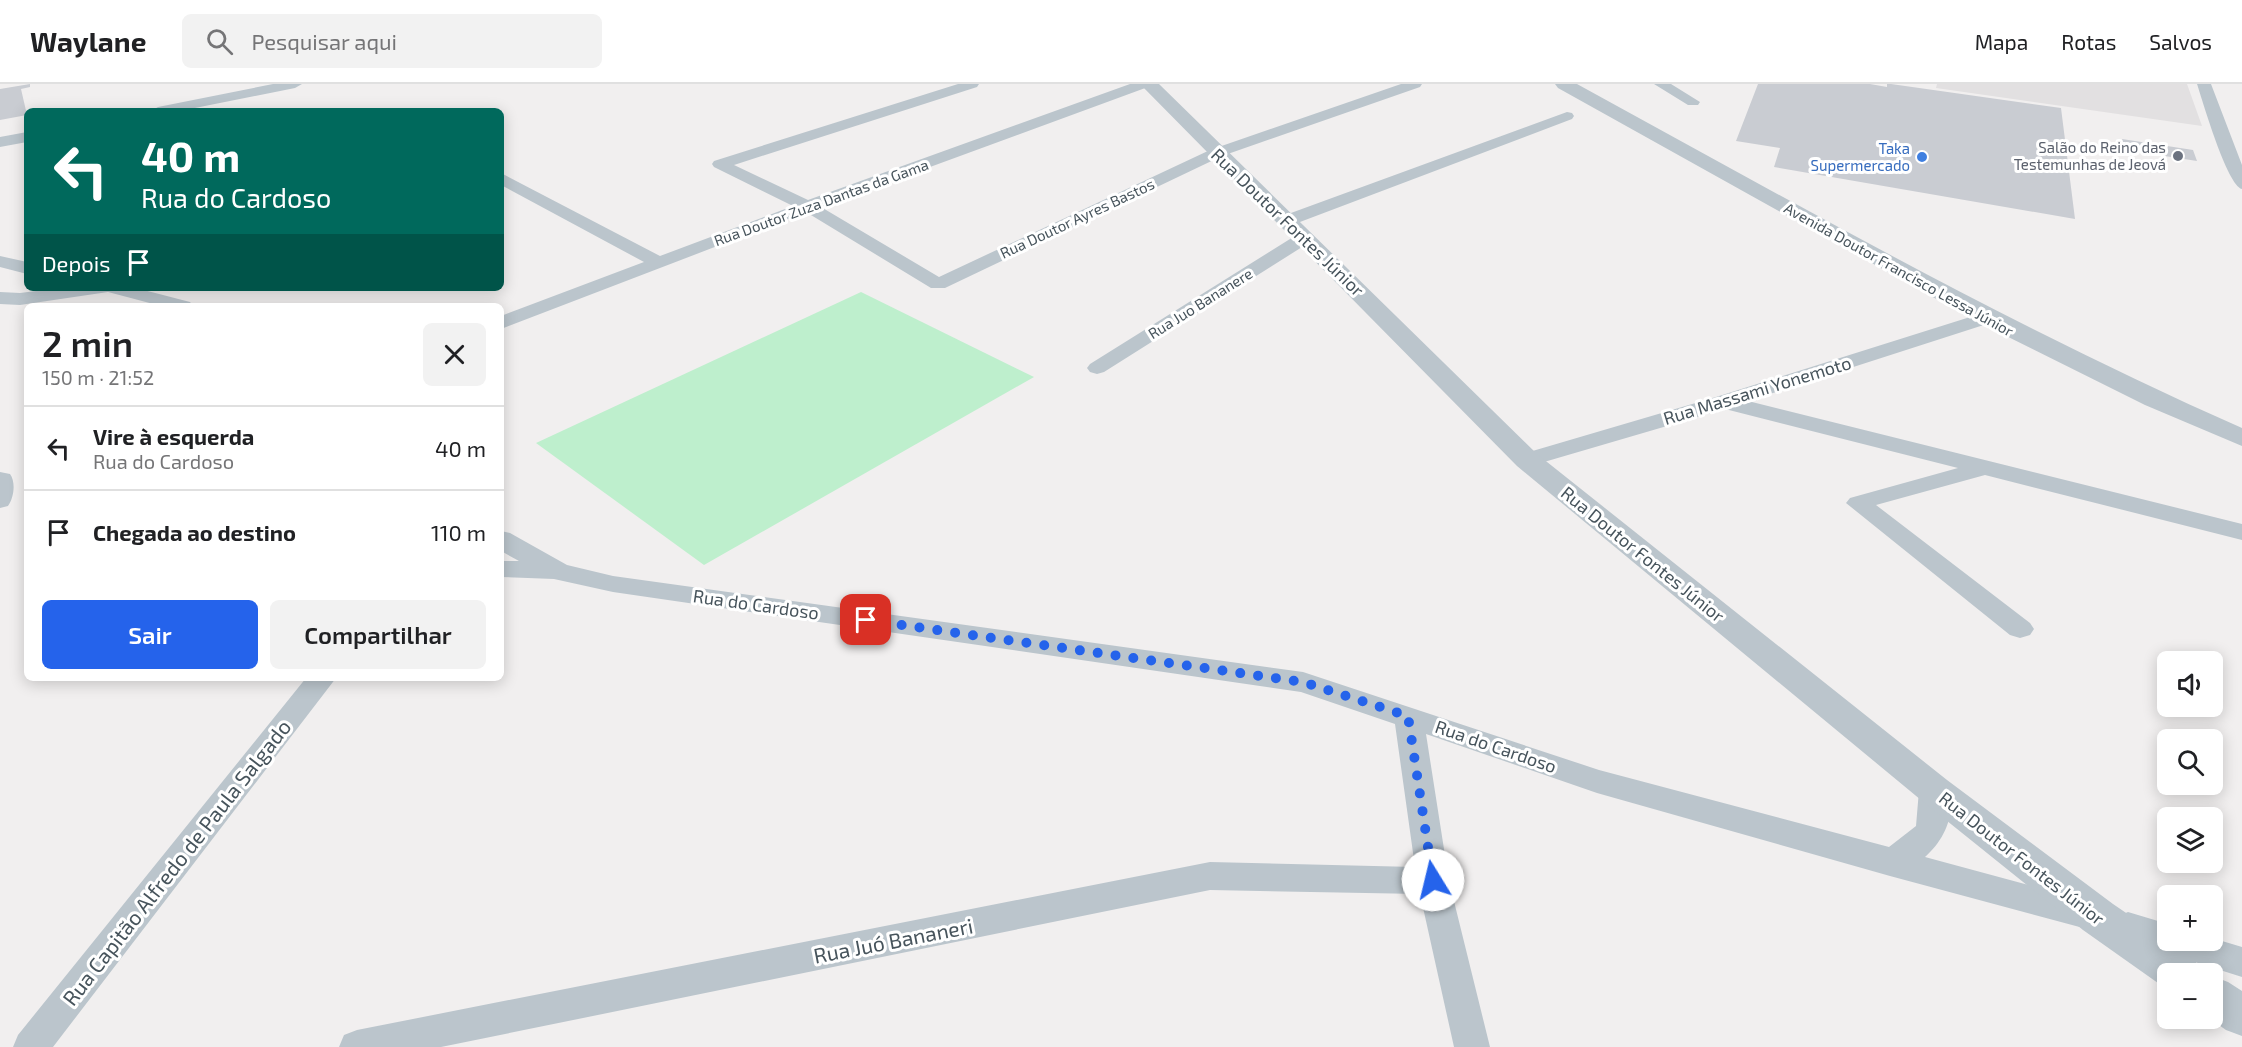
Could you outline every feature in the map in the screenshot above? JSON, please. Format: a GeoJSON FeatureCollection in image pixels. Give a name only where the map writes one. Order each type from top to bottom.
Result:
{"type":"FeatureCollection","features":[{"type":"Feature","properties":{"kind":"street"},"geometry":{"type":"LineString","coordinates":[[173,108],[295,84]]}},
{"type":"Feature","properties":{"kind":"street"},"geometry":{"type":"LineString","coordinates":[[807,206],[720,164],[972,84]]}},
{"type":"Feature","properties":{"kind":"street","name":"Rua Doutor Zuza Dantas da Gama"},"geometry":{"type":"LineString","coordinates":[[504,322],[807,206],[1143,84]]}},
{"type":"Feature","properties":{"kind":"street","name":"Rua Doutor Fontes Júnior"},"geometry":{"type":"LineString","coordinates":[[1149,84],[1527,460],[1934,790],[2098,917],[2164,963]]}},
{"type":"Feature","properties":{"kind":"street","name":"Rua Doutor Ayres Bastos"},"geometry":{"type":"LineString","coordinates":[[807,206],[938,284],[1216,153],[1415,84]]}},
{"type":"Feature","properties":{"kind":"street","name":"Avenida Doutor Francisco Lessa Júnior"},"geometry":{"type":"LineString","coordinates":[[1564,84],[1986,318],[2164,405],[2242,438]]}},
{"type":"Feature","properties":{"kind":"street"},"geometry":{"type":"LineString","coordinates":[[1661,84],[1693,102]]}},
{"type":"Feature","properties":{"kind":"street"},"geometry":{"type":"LineString","coordinates":[[2204,84],[2223,140],[2242,184]]}},
{"type":"Feature","properties":{"kind":"street","name":"Rua Juo Bananere"},"geometry":{"type":"LineString","coordinates":[[1096,368],[1295,229],[1567,116]]}},
{"type":"Feature","properties":{"kind":"street"},"geometry":{"type":"LineString","coordinates":[[0,142],[24,138]]}},
{"type":"Feature","properties":{"kind":"street"},"geometry":{"type":"LineString","coordinates":[[504,180],[659,263]]}},
{"type":"Feature","properties":{"kind":"street"},"geometry":{"type":"LineString","coordinates":[[126,291],[172,303]]}},
{"type":"Feature","properties":{"kind":"street"},"geometry":{"type":"LineString","coordinates":[[0,298],[50,292]]}},
{"type":"Feature","properties":{"kind":"street"},"geometry":{"type":"LineString","coordinates":[[0,313],[50,292]]}},
{"type":"Feature","properties":{"kind":"street","name":"Rua Massami Yonemoto"},"geometry":{"type":"LineString","coordinates":[[1527,460],[1724,402],[1986,318]]}},
{"type":"Feature","properties":{"kind":"street"},"geometry":{"type":"LineString","coordinates":[[1724,402],[2242,532]]}},
{"type":"Feature","properties":{"kind":"street"},"geometry":{"type":"LineString","coordinates":[[1983,468],[1858,503],[2020,629]]}},
{"type":"Feature","properties":{"kind":"street","name":"Rua do Cardoso"},"geometry":{"type":"LineString","coordinates":[[504,541],[559,572],[613,584],[1303,682],[1597,781],[2098,917],[2157,936]]}},
{"type":"Feature","properties":{"kind":"street"},"geometry":{"type":"LineString","coordinates":[[504,569],[559,572]]}},
{"type":"Feature","properties":{"kind":"street","name":"Rua Capitão Alfredo de Paula Salgado"},"geometry":{"type":"LineString","coordinates":[[31,1047],[320,681]]}},
{"type":"Feature","properties":{"kind":"street"},"geometry":{"type":"LineString","coordinates":[[1408,716],[1433,880],[1472,1047]]}},
{"type":"Feature","properties":{"kind":"street"},"geometry":{"type":"LineString","coordinates":[[1890,862],[1918,846],[1932,832],[1936,812],[1934,790]]}},
{"type":"Feature","properties":{"kind":"street","name":"Rua Juó Bananeri"},"geometry":{"type":"LineString","coordinates":[[357,1047],[1210,876],[1433,880]]}},
{"type":"Feature","properties":{"kind":"street"},"geometry":{"type":"LineString","coordinates":[[2207,951],[2242,962]]}},
{"type":"Feature","properties":{"kind":"street"},"geometry":{"type":"LineString","coordinates":[[2223,1003],[2242,1016]]}},
{"type":"Feature","properties":{"kind":"shaded area"},"geometry":{"type":"Polygon","coordinates":[[[1937,84],[2187,84],[2202,126],[1936,88],[1937,84]]]}},
{"type":"Feature","properties":{"kind":"green space"},"geometry":{"type":"Polygon","coordinates":[[[861,292],[1034,377],[704,565],[536,443],[861,292]]]}},
{"type":"Feature","properties":{"kind":"building"},"geometry":{"type":"Polygon","coordinates":[[[30,84],[30,87],[21,89],[25,108],[24,116],[0,120],[0,89],[30,84]]]}},
{"type":"Feature","properties":{"kind":"building","name":"Taka Supermercado"},"geometry":{"type":"Polygon","coordinates":[[[1758,84],[1870,84],[1887,87],[1887,84],[1891,84],[2061,108],[2075,219],[1774,167],[1780,148],[1736,141],[1758,84]]]}},
{"type":"Feature","properties":{"kind":"building","name":"Salão do Reino das Testemunhas de Jeová"},"geometry":{"type":"Polygon","coordinates":[[[2122,139],[2193,150],[2197,161],[2126,150],[2122,139]]]}},
{"type":"Feature","properties":{"kind":"place","name":"Salão do Reino das Testemunhas de Jeová"},"geometry":{"type":"Point","coordinates":[2178,156]}},
{"type":"Feature","properties":{"kind":"place","name":"Taka Supermercado"},"geometry":{"type":"Point","coordinates":[1922,157]}},
{"type":"Feature","properties":{"kind":"route"},"geometry":{"type":"LineString","coordinates":[[866,620],[1303,682],[1408,716],[1433,880]]}}]}
